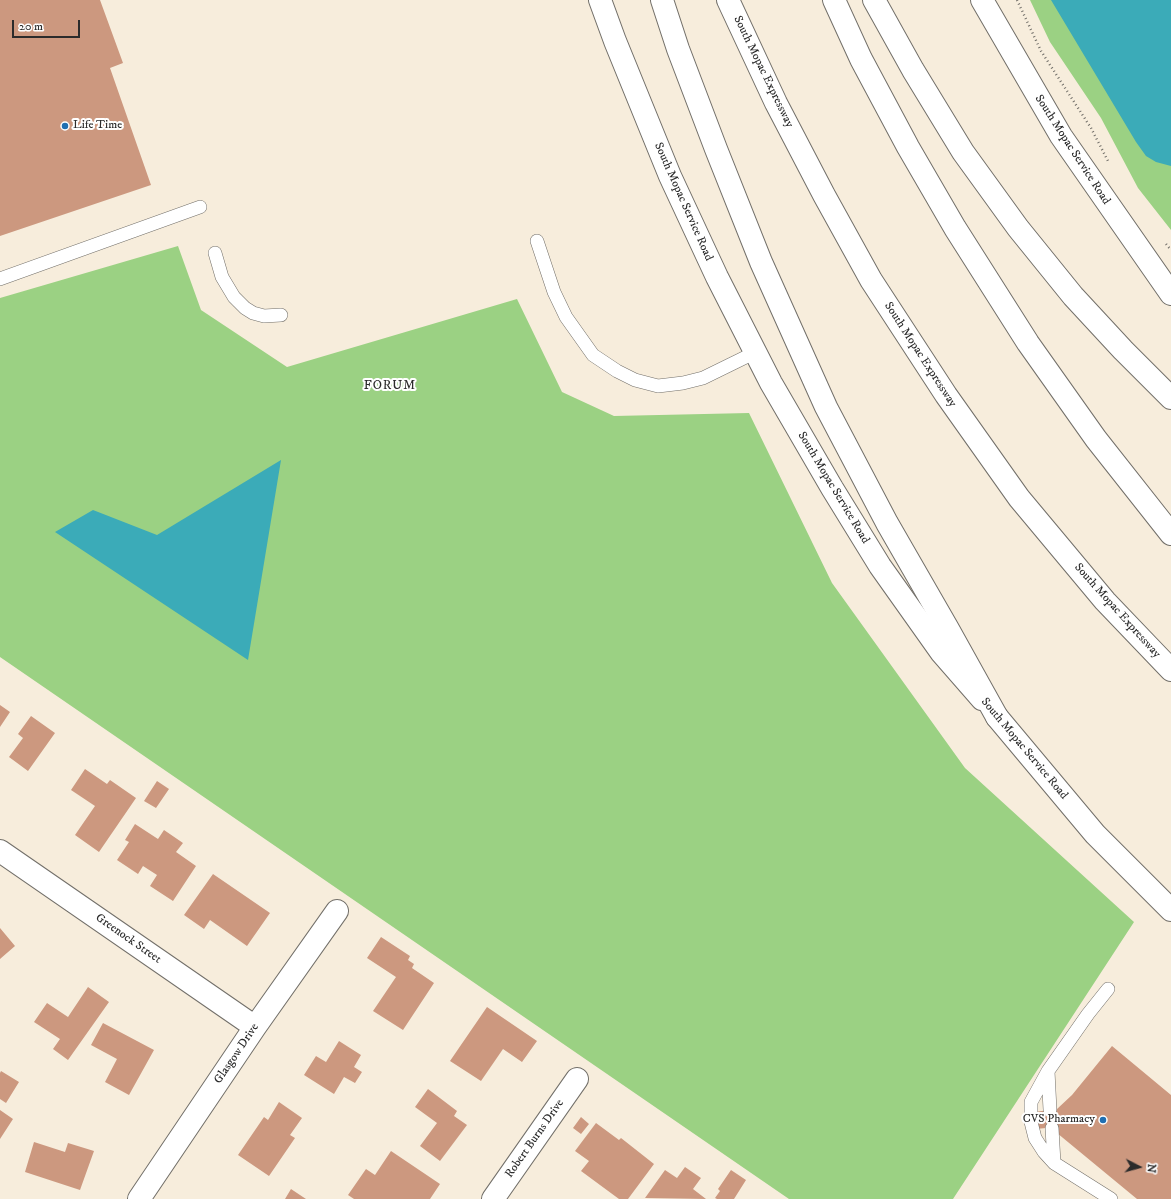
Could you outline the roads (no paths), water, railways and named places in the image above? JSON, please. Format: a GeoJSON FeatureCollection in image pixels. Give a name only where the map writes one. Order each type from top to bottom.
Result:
{"type":"FeatureCollection","features":[{"type":"Feature","properties":{"kind":"main road","name":"South Mopac Service Road"},"geometry":{"type":"LineString","coordinates":[[600,0],[615,41],[670,176],[717,277],[771,383],[832,488],[880,566],[941,652],[1095,834],[1171,910]]}},
{"type":"Feature","properties":{"kind":"main road"},"geometry":{"type":"LineString","coordinates":[[662,0],[678,48],[716,149],[761,262],[826,407],[887,523],[997,717]]}},
{"type":"Feature","properties":{"kind":"main road","name":"South Mopac Expressway"},"geometry":{"type":"LineString","coordinates":[[728,0],[776,103],[824,195],[871,280],[946,395],[1018,498],[1105,601],[1171,670]]}},
{"type":"Feature","properties":{"kind":"main road"},"geometry":{"type":"LineString","coordinates":[[834,0],[862,59],[908,147],[955,228],[1024,337],[1096,439],[1171,534]]}},
{"type":"Feature","properties":{"kind":"main road"},"geometry":{"type":"LineString","coordinates":[[874,0],[913,70],[963,152],[1018,228],[1073,296],[1123,350],[1171,398]]}},
{"type":"Feature","properties":{"kind":"main road","name":"South Mopac Service Road"},"geometry":{"type":"LineString","coordinates":[[982,0],[1061,136],[1171,294]]}},
{"type":"Feature","properties":{"kind":"main road","name":"Greenock Street"},"geometry":{"type":"LineString","coordinates":[[0,851],[255,1027]]}},
{"type":"Feature","properties":{"kind":"main road","name":"Glasgow Drive"},"geometry":{"type":"LineString","coordinates":[[139,1199],[255,1027],[337,911]]}},
{"type":"Feature","properties":{"kind":"main road","name":"Robert Burns Drive"},"geometry":{"type":"LineString","coordinates":[[500,1196],[577,1079]]}},
{"type":"Feature","properties":{"kind":"lane"},"geometry":{"type":"LineString","coordinates":[[0,279],[200,207]]}},
{"type":"Feature","properties":{"kind":"lane"},"geometry":{"type":"LineString","coordinates":[[537,241],[554,292],[566,317],[593,355],[617,371],[635,380],[658,386],[683,383],[703,378],[756,352]]}},
{"type":"Feature","properties":{"kind":"lane"},"geometry":{"type":"LineString","coordinates":[[215,253],[222,277],[234,297],[245,308],[253,313],[264,316],[281,315]]}},
{"type":"Feature","properties":{"kind":"lane"},"geometry":{"type":"LineString","coordinates":[[1108,989],[1088,1014],[1048,1071],[1030,1102],[1035,1138],[1044,1152],[1054,1163],[1111,1199]]}},
{"type":"Feature","properties":{"kind":"lane"},"geometry":{"type":"LineString","coordinates":[[1048,1071],[1050,1110]]}},
{"type":"Feature","properties":{"kind":"lane"},"geometry":{"type":"LineString","coordinates":[[1052,1128],[1054,1163]]}},
{"type":"Feature","properties":{"kind":"water"},"geometry":{"type":"Polygon","coordinates":[[[1051,0],[1171,0],[1171,166],[1156,162],[1146,156],[1136,142],[1051,0]]]}},
{"type":"Feature","properties":{"kind":"water"},"geometry":{"type":"Polygon","coordinates":[[[281,460],[248,660],[55,532],[93,510],[157,535],[281,460]]]}},
{"type":"Feature","properties":{"kind":"place","name":"Life Time"},"geometry":{"type":"Point","coordinates":[65,126]}},
{"type":"Feature","properties":{"kind":"place","name":"CVS Pharmacy"},"geometry":{"type":"Point","coordinates":[1103,1120]}},
{"type":"Feature","properties":{"kind":"district","name":"FORUM"},"geometry":{"type":"Point","coordinates":[390,386]}}]}
